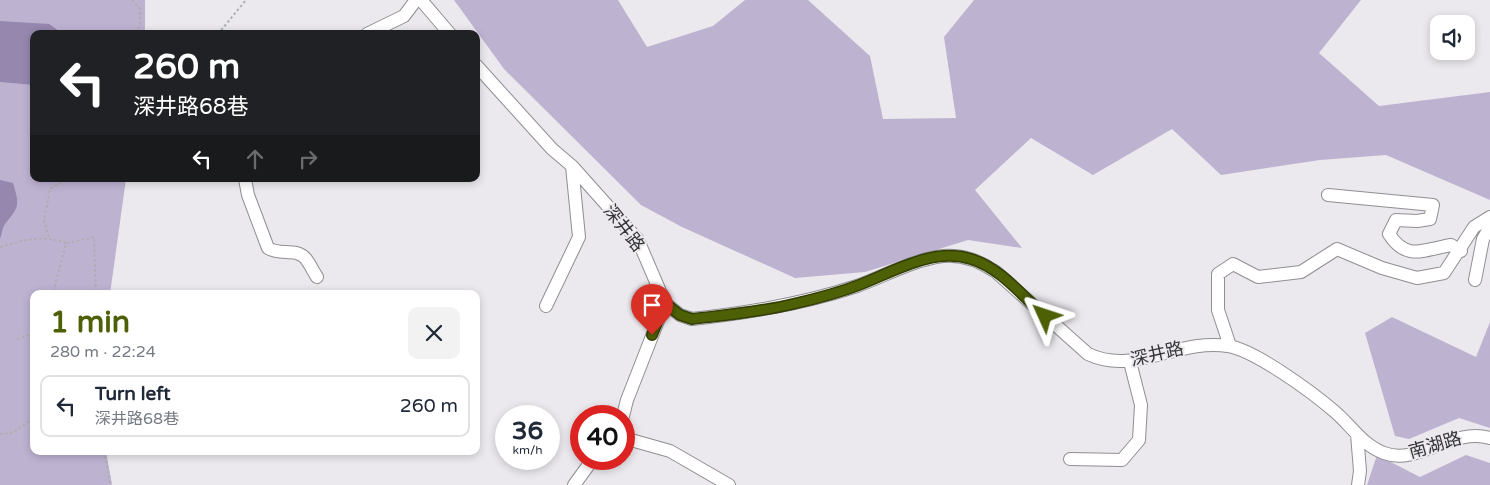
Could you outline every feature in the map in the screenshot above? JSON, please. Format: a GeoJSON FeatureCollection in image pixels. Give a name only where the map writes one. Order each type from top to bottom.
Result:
{"type":"FeatureCollection","features":[{"type":"Feature","properties":{"kind":"street"},"geometry":{"type":"LineString","coordinates":[[375,30],[404,16],[416,0]]}},
{"type":"Feature","properties":{"kind":"street"},"geometry":{"type":"LineString","coordinates":[[420,0],[446,30]]}},
{"type":"Feature","properties":{"kind":"street","name":"深井路"},"geometry":{"type":"LineString","coordinates":[[480,69],[552,149],[572,166],[638,240],[665,303],[680,315],[692,319],[732,315],[793,305],[857,286],[920,260],[957,256],[977,261],[996,272],[1088,354],[1100,360],[1130,362],[1159,353],[1201,344],[1243,349],[1267,363],[1335,412],[1357,434]]}},
{"type":"Feature","properties":{"kind":"street"},"geometry":{"type":"LineString","coordinates":[[546,306],[579,237],[572,166]]}},
{"type":"Feature","properties":{"kind":"street"},"geometry":{"type":"LineString","coordinates":[[246,182],[248,195],[268,248],[276,253],[295,252],[305,258],[317,277]]}},
{"type":"Feature","properties":{"kind":"street"},"geometry":{"type":"LineString","coordinates":[[1328,195],[1433,204],[1430,219],[1417,221],[1396,220],[1389,234],[1397,247],[1411,252],[1451,245],[1461,251]]}},
{"type":"Feature","properties":{"kind":"street"},"geometry":{"type":"LineString","coordinates":[[1230,346],[1218,310],[1218,274],[1233,264],[1258,277],[1301,272],[1337,249],[1382,268],[1417,278],[1444,273],[1461,251],[1474,227],[1490,217]]}},
{"type":"Feature","properties":{"kind":"street"},"geometry":{"type":"LineString","coordinates":[[1475,280],[1483,239],[1490,227]]}},
{"type":"Feature","properties":{"kind":"street"},"geometry":{"type":"LineString","coordinates":[[626,405],[665,303]]}},
{"type":"Feature","properties":{"kind":"street"},"geometry":{"type":"LineString","coordinates":[[1070,459],[1122,460],[1139,440],[1141,405],[1130,362]]}},
{"type":"Feature","properties":{"kind":"street"},"geometry":{"type":"LineString","coordinates":[[1357,434],[1360,471],[1358,485]]}},
{"type":"Feature","properties":{"kind":"street","name":"南湖路"},"geometry":{"type":"LineString","coordinates":[[1357,434],[1385,453],[1404,455],[1459,436],[1471,435],[1490,438]]}},
{"type":"Feature","properties":{"kind":"street"},"geometry":{"type":"LineString","coordinates":[[635,441],[670,450],[729,485]]}},
{"type":"Feature","properties":{"kind":"street"},"geometry":{"type":"LineString","coordinates":[[574,485],[585,470]]}},
{"type":"Feature","properties":{"kind":"path"},"geometry":{"type":"LineString","coordinates":[[132,0],[140,9],[140,26],[136,30]]}},
{"type":"Feature","properties":{"kind":"path"},"geometry":{"type":"LineString","coordinates":[[221,30],[246,0]]}},
{"type":"Feature","properties":{"kind":"path"},"geometry":{"type":"LineString","coordinates":[[49,237],[44,221],[50,189],[63,182]]}},
{"type":"Feature","properties":{"kind":"path"},"geometry":{"type":"LineString","coordinates":[[0,247],[20,241],[49,237],[66,243],[94,237],[96,290]]}},
{"type":"Feature","properties":{"kind":"path"},"geometry":{"type":"LineString","coordinates":[[54,290],[66,243]]}},
{"type":"Feature","properties":{"kind":"path"},"geometry":{"type":"LineString","coordinates":[[17,339],[30,334]]}},
{"type":"Feature","properties":{"kind":"path"},"geometry":{"type":"LineString","coordinates":[[0,434],[12,433],[30,421]]}},
{"type":"Feature","properties":{"kind":"path"},"geometry":{"type":"LineString","coordinates":[[105,455],[111,485]]}},
{"type":"Feature","properties":{"kind":"shaded area"},"geometry":{"type":"Polygon","coordinates":[[[0,0],[145,0],[145,30],[30,30],[30,182],[126,182],[111,290],[30,290],[30,455],[107,455],[112,485],[0,485],[0,0]]]}},
{"type":"Feature","properties":{"kind":"shaded area"},"geometry":{"type":"Polygon","coordinates":[[[454,0],[618,0],[647,47],[713,26],[745,0],[808,0],[870,56],[883,119],[956,118],[944,37],[974,0],[1361,0],[1319,53],[1379,106],[1490,92],[1490,200],[1386,155],[1320,160],[1221,175],[1172,129],[1093,175],[1031,138],[975,190],[1022,248],[968,240],[865,272],[795,278],[682,227],[641,205],[504,69],[480,36],[480,30],[476,30],[454,0]]]}},
{"type":"Feature","properties":{"kind":"shaded area"},"geometry":{"type":"Polygon","coordinates":[[[0,21],[49,24],[57,30],[30,30],[30,85],[0,82],[0,21]]]}},
{"type":"Feature","properties":{"kind":"shaded area"},"geometry":{"type":"Polygon","coordinates":[[[0,180],[13,183],[17,197],[17,206],[4,226],[0,239],[0,180]]]}},
{"type":"Feature","properties":{"kind":"shaded area"},"geometry":{"type":"Polygon","coordinates":[[[1392,317],[1476,357],[1490,322],[1490,428],[1459,418],[1409,439],[1395,436],[1365,333],[1392,317]]]}},
{"type":"Feature","properties":{"kind":"shaded area"},"geometry":{"type":"Polygon","coordinates":[[[1377,455],[1420,477],[1466,455],[1490,463],[1490,485],[1367,485],[1377,455]]]}},
{"type":"Feature","properties":{"kind":"route"},"geometry":{"type":"LineString","coordinates":[[652,335],[665,303],[680,315],[692,319],[732,315],[793,305],[857,286],[920,260],[942,256],[957,256],[984,264],[1008,282],[1045,316]]}}]}
